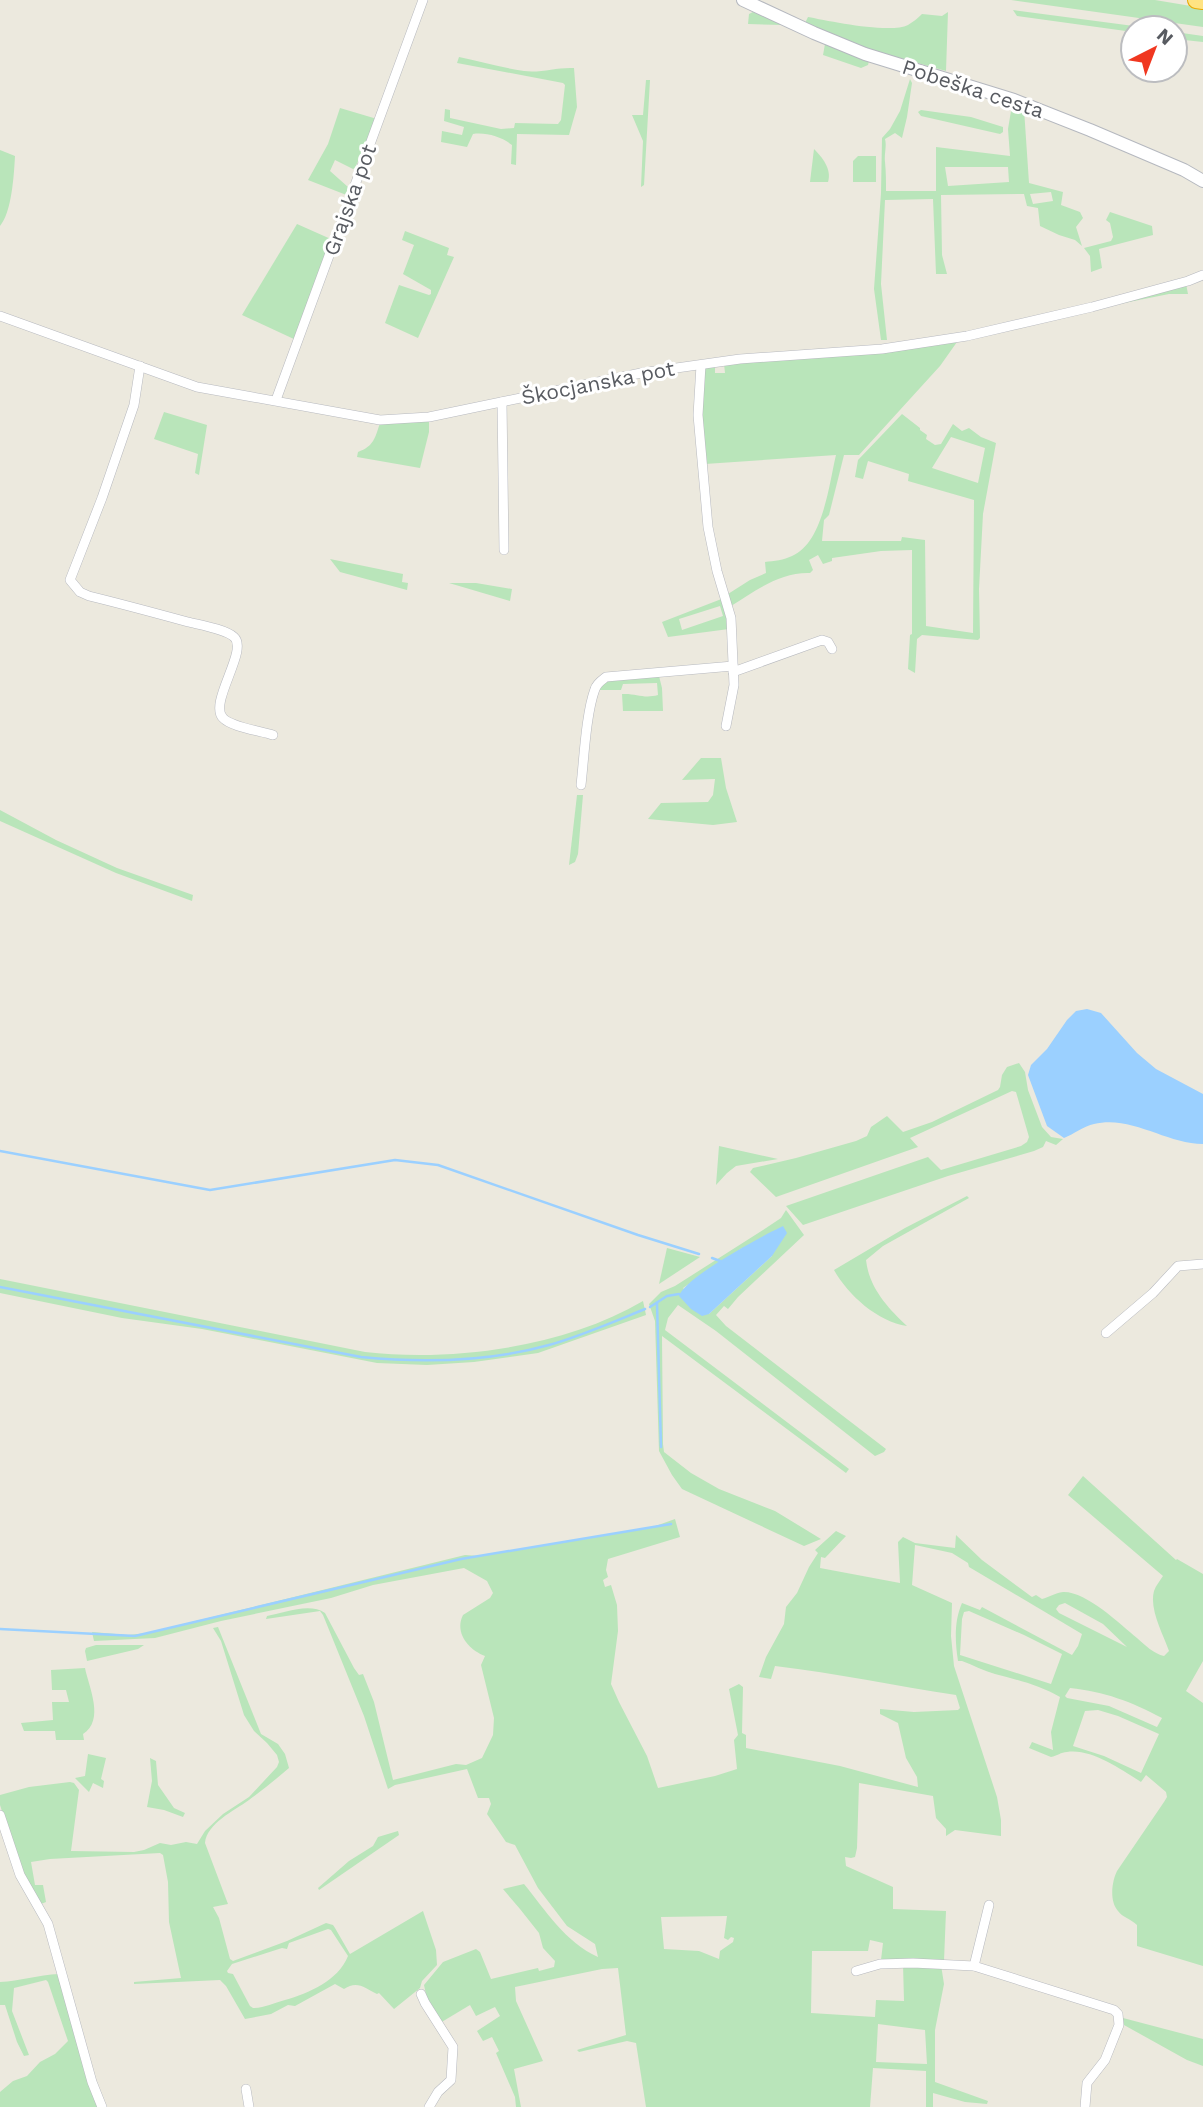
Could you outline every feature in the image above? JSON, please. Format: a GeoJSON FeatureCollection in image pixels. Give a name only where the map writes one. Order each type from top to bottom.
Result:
{"type":"FeatureCollection","features":[{"type":"Feature","properties":{"kind":"highway"},"geometry":{"type":"LineString","coordinates":[[1196,0],[1203,1]]}},
{"type":"Feature","properties":{"kind":"street","name":"Grajska pot"},"geometry":{"type":"LineString","coordinates":[[276,400],[423,0]]}},
{"type":"Feature","properties":{"kind":"street","name":"Pobeška cesta"},"geometry":{"type":"LineString","coordinates":[[743,0],[865,54],[1014,100],[1184,170],[1203,181]]}},
{"type":"Feature","properties":{"kind":"street","name":"Škocjanska pot"},"geometry":{"type":"LineString","coordinates":[[0,316],[197,387],[380,419],[404,420],[641,373],[740,359],[882,349],[967,336],[1092,307],[1203,275]]}},
{"type":"Feature","properties":{"kind":"street"},"geometry":{"type":"LineString","coordinates":[[701,365],[698,415],[708,527],[731,618],[734,685],[726,726]]}},
{"type":"Feature","properties":{"kind":"street"},"geometry":{"type":"LineString","coordinates":[[140,366],[134,405],[70,580],[80,592],[89,596],[234,636],[237,642],[236,652],[221,696],[220,715],[224,720],[273,735]]}},
{"type":"Feature","properties":{"kind":"street"},"geometry":{"type":"LineString","coordinates":[[502,402],[504,550]]}},
{"type":"Feature","properties":{"kind":"street"},"geometry":{"type":"LineString","coordinates":[[581,786],[595,690],[599,681],[606,677],[733,669],[822,640],[828,642],[832,649]]}},
{"type":"Feature","properties":{"kind":"street"},"geometry":{"type":"LineString","coordinates":[[1106,1333],[1153,1293],[1178,1266],[1203,1264]]}},
{"type":"Feature","properties":{"kind":"street"},"geometry":{"type":"LineString","coordinates":[[0,1815],[20,1875],[48,1924],[92,2082],[102,2107]]}},
{"type":"Feature","properties":{"kind":"street"},"geometry":{"type":"LineString","coordinates":[[974,1966],[989,1905]]}},
{"type":"Feature","properties":{"kind":"street"},"geometry":{"type":"LineString","coordinates":[[856,1971],[880,1964],[974,1966],[1114,2010],[1118,2014],[1119,2025],[1105,2060],[1087,2082],[1085,2107]]}},
{"type":"Feature","properties":{"kind":"street"},"geometry":{"type":"LineString","coordinates":[[421,1994],[453,2047],[451,2080],[438,2092],[429,2107]]}},
{"type":"Feature","properties":{"kind":"street"},"geometry":{"type":"LineString","coordinates":[[246,2089],[249,2107]]}},
{"type":"Feature","properties":{"kind":"green space"},"geometry":{"type":"Polygon","coordinates":[[[1011,0],[1155,0],[1203,8],[1203,27],[1189,25],[1189,14],[1119,15],[1011,0]]]}},
{"type":"Feature","properties":{"kind":"green space"},"geometry":{"type":"Polygon","coordinates":[[[1013,10],[1119,24],[1119,30],[1017,16],[1013,10]]]}},
{"type":"Feature","properties":{"kind":"green space"},"geometry":{"type":"Polygon","coordinates":[[[753,12],[783,25],[748,24],[749,14],[753,12]]]}},
{"type":"Feature","properties":{"kind":"green space"},"geometry":{"type":"Polygon","coordinates":[[[948,12],[946,71],[868,49],[805,23],[808,17],[888,28],[908,25],[922,14],[942,16],[948,12]]]}},
{"type":"Feature","properties":{"kind":"green space"},"geometry":{"type":"Polygon","coordinates":[[[1189,34],[1203,36],[1203,42],[1189,40],[1189,34]]]}},
{"type":"Feature","properties":{"kind":"green space"},"geometry":{"type":"Polygon","coordinates":[[[825,44],[869,61],[868,65],[861,68],[823,55],[825,44]]]}},
{"type":"Feature","properties":{"kind":"green space"},"geometry":{"type":"Polygon","coordinates":[[[459,57],[524,71],[574,68],[577,107],[569,135],[517,134],[516,165],[511,164],[512,145],[494,136],[473,134],[467,147],[441,142],[442,131],[462,135],[464,127],[444,121],[445,109],[450,110],[450,118],[501,129],[514,128],[515,123],[558,124],[561,120],[565,85],[563,83],[457,63],[459,57]]]}},
{"type":"Feature","properties":{"kind":"green space"},"geometry":{"type":"Polygon","coordinates":[[[910,79],[912,83],[902,138],[895,133],[885,139],[886,191],[936,191],[936,147],[1010,156],[1008,129],[1012,105],[1024,109],[1029,183],[1063,192],[1061,205],[1080,212],[1083,218],[1076,227],[1082,246],[1075,240],[1040,226],[1038,208],[1027,206],[1024,194],[941,195],[942,255],[947,274],[936,274],[933,199],[885,200],[881,284],[887,340],[881,340],[874,289],[882,138],[900,111],[910,79]],[[945,167],[948,186],[1009,182],[1008,167],[945,167]],[[1051,192],[1030,194],[1033,204],[1053,201],[1051,192]]]}},
{"type":"Feature","properties":{"kind":"green space"},"geometry":{"type":"Polygon","coordinates":[[[646,80],[650,80],[644,185],[641,187],[643,141],[632,115],[643,115],[646,80]]]}},
{"type":"Feature","properties":{"kind":"green space"},"geometry":{"type":"Polygon","coordinates":[[[340,108],[377,119],[355,168],[335,160],[330,171],[348,187],[349,196],[308,180],[328,144],[340,108]]]}},
{"type":"Feature","properties":{"kind":"green space"},"geometry":{"type":"Polygon","coordinates":[[[921,110],[971,117],[1003,127],[1003,132],[1000,134],[921,116],[918,112],[921,110]]]}},
{"type":"Feature","properties":{"kind":"green space"},"geometry":{"type":"Polygon","coordinates":[[[814,149],[827,168],[828,182],[810,182],[814,149]]]}},
{"type":"Feature","properties":{"kind":"green space"},"geometry":{"type":"Polygon","coordinates":[[[0,150],[15,156],[10,202],[0,226],[0,150]]]}},
{"type":"Feature","properties":{"kind":"green space"},"geometry":{"type":"Polygon","coordinates":[[[858,156],[876,156],[876,182],[853,182],[853,161],[858,156]]]}},
{"type":"Feature","properties":{"kind":"green space"},"geometry":{"type":"Polygon","coordinates":[[[1110,212],[1152,226],[1153,235],[1099,249],[1102,268],[1091,272],[1090,256],[1084,248],[1111,241],[1113,237],[1110,223],[1106,220],[1110,212]]]}},
{"type":"Feature","properties":{"kind":"green space"},"geometry":{"type":"Polygon","coordinates":[[[297,224],[333,240],[296,340],[242,315],[297,224]]]}},
{"type":"Feature","properties":{"kind":"green space"},"geometry":{"type":"Polygon","coordinates":[[[405,231],[449,248],[447,255],[454,257],[418,338],[385,323],[399,285],[431,294],[431,290],[403,274],[414,245],[402,240],[405,231]]]}},
{"type":"Feature","properties":{"kind":"green space"},"geometry":{"type":"Polygon","coordinates":[[[1186,284],[1188,294],[1169,294],[1119,304],[1117,302],[1186,284]]]}},
{"type":"Feature","properties":{"kind":"green space"},"geometry":{"type":"Polygon","coordinates":[[[957,342],[940,366],[859,455],[844,455],[829,515],[824,520],[822,541],[901,541],[902,537],[925,540],[926,626],[973,633],[974,500],[908,481],[909,474],[868,461],[863,479],[855,477],[858,460],[902,414],[920,428],[927,435],[926,439],[935,445],[941,444],[953,424],[962,431],[969,428],[996,443],[983,514],[978,640],[922,635],[917,639],[915,673],[908,669],[912,634],[912,550],[832,558],[832,561],[823,564],[818,555],[809,560],[813,570],[810,573],[778,579],[731,606],[728,594],[766,573],[765,562],[792,556],[803,549],[811,539],[823,512],[836,455],[705,464],[700,415],[702,378],[705,368],[715,365],[715,373],[725,373],[724,364],[957,342]],[[951,437],[932,468],[978,483],[985,448],[951,437]]]}},
{"type":"Feature","properties":{"kind":"green space"},"geometry":{"type":"Polygon","coordinates":[[[164,412],[207,425],[199,475],[195,473],[198,454],[154,439],[164,412]]]}},
{"type":"Feature","properties":{"kind":"green space"},"geometry":{"type":"Polygon","coordinates":[[[429,421],[420,468],[357,457],[358,452],[373,441],[380,423],[429,421]]]}},
{"type":"Feature","properties":{"kind":"green space"},"geometry":{"type":"Polygon","coordinates":[[[330,559],[403,574],[402,582],[408,583],[407,590],[340,572],[330,559]]]}},
{"type":"Feature","properties":{"kind":"green space"},"geometry":{"type":"Polygon","coordinates":[[[449,583],[476,583],[512,589],[510,601],[449,583]]]}},
{"type":"Feature","properties":{"kind":"green space"},"geometry":{"type":"Polygon","coordinates":[[[724,598],[729,629],[668,637],[662,622],[724,598]],[[720,606],[679,619],[682,630],[723,616],[720,606]]]}},
{"type":"Feature","properties":{"kind":"green space"},"geometry":{"type":"Polygon","coordinates":[[[659,676],[663,711],[623,711],[622,694],[658,695],[657,683],[623,684],[621,690],[596,690],[607,679],[659,676]]]}},
{"type":"Feature","properties":{"kind":"green space"},"geometry":{"type":"Polygon","coordinates":[[[701,758],[721,758],[726,788],[737,822],[713,825],[648,819],[661,803],[708,802],[713,795],[715,779],[682,780],[701,758]]]}},
{"type":"Feature","properties":{"kind":"green space"},"geometry":{"type":"Polygon","coordinates":[[[577,795],[583,795],[578,854],[575,862],[569,865],[577,795]]]}},
{"type":"Feature","properties":{"kind":"green space"},"geometry":{"type":"Polygon","coordinates":[[[0,810],[117,868],[193,895],[192,901],[116,873],[0,821],[0,810]]]}},
{"type":"Feature","properties":{"kind":"green space"},"geometry":{"type":"Polygon","coordinates":[[[1019,1063],[1025,1072],[1028,1090],[1042,1127],[1051,1137],[1063,1139],[1056,1145],[1046,1141],[1043,1147],[1034,1151],[948,1176],[803,1225],[786,1206],[928,1157],[941,1170],[1021,1146],[1029,1137],[1016,1092],[1012,1091],[910,1138],[918,1147],[776,1197],[750,1172],[753,1168],[856,1141],[867,1136],[871,1127],[887,1116],[903,1132],[932,1122],[998,1090],[1007,1067],[1019,1063]]]}},
{"type":"Feature","properties":{"kind":"green space"},"geometry":{"type":"Polygon","coordinates":[[[719,1146],[778,1159],[736,1166],[716,1185],[719,1146]]]}},
{"type":"Feature","properties":{"kind":"green space"},"geometry":{"type":"Polygon","coordinates":[[[967,1196],[969,1198],[883,1246],[866,1260],[875,1288],[886,1305],[907,1326],[885,1319],[865,1306],[847,1289],[834,1270],[905,1228],[967,1196]]]}},
{"type":"Feature","properties":{"kind":"green space"},"geometry":{"type":"Polygon","coordinates":[[[786,1210],[804,1235],[728,1309],[724,1306],[716,1315],[726,1326],[886,1449],[875,1456],[716,1331],[678,1305],[668,1318],[665,1330],[849,1469],[846,1473],[662,1336],[663,1444],[664,1452],[691,1473],[719,1489],[775,1511],[821,1539],[804,1546],[682,1489],[659,1451],[655,1321],[649,1304],[661,1292],[675,1286],[781,1218],[786,1210]],[[742,1248],[683,1288],[709,1314],[772,1256],[742,1248]]]}},
{"type":"Feature","properties":{"kind":"green space"},"geometry":{"type":"Polygon","coordinates":[[[667,1248],[700,1257],[659,1284],[667,1248]]]}},
{"type":"Feature","properties":{"kind":"green space"},"geometry":{"type":"Polygon","coordinates":[[[0,1279],[365,1352],[399,1355],[435,1355],[508,1348],[579,1330],[643,1301],[646,1315],[538,1353],[427,1365],[377,1363],[202,1329],[122,1318],[0,1293],[0,1279]]]}},
{"type":"Feature","properties":{"kind":"green space"},"geometry":{"type":"Polygon","coordinates":[[[1083,1476],[1176,1560],[1203,1574],[1203,1661],[1186,1691],[1203,1703],[1203,1966],[1137,1946],[1137,1925],[1120,1913],[1113,1902],[1113,1885],[1117,1871],[1164,1802],[1166,1792],[1146,1775],[1141,1782],[1106,1761],[1086,1753],[1065,1752],[1051,1757],[1029,1748],[1032,1742],[1053,1750],[1051,1732],[1060,1697],[1036,1686],[958,1661],[956,1632],[962,1603],[980,1610],[982,1607],[1072,1655],[1082,1634],[969,1567],[968,1563],[952,1553],[915,1545],[912,1585],[952,1603],[954,1666],[997,1797],[1001,1836],[955,1830],[946,1836],[946,1829],[936,1818],[933,1796],[859,1783],[857,1848],[855,1857],[845,1857],[846,1866],[893,1887],[893,1909],[946,1911],[944,1961],[881,1960],[883,1943],[870,1940],[868,1951],[812,1951],[811,2013],[875,2017],[876,2000],[904,2001],[903,1964],[941,1965],[944,1984],[935,2030],[935,2082],[988,2101],[987,2104],[965,2102],[933,2093],[933,2107],[926,2107],[926,2071],[873,2068],[870,2107],[646,2107],[636,2043],[627,2041],[579,2052],[577,2050],[626,2035],[618,1968],[515,1987],[516,2001],[543,2061],[514,2069],[521,2107],[516,2107],[515,2097],[492,2037],[483,2041],[477,2031],[500,2016],[495,2007],[476,2016],[470,2005],[440,2023],[427,1999],[424,1985],[443,1962],[476,1949],[480,1952],[491,1979],[554,1967],[555,1961],[543,1948],[539,1933],[503,1889],[524,1884],[566,1934],[586,1951],[598,1957],[595,1944],[567,1926],[538,1888],[515,1845],[506,1842],[487,1814],[491,1804],[489,1798],[478,1798],[467,1769],[395,1785],[388,1789],[364,1716],[320,1611],[266,1619],[267,1616],[304,1608],[312,1608],[319,1610],[325,1613],[354,1668],[359,1675],[363,1674],[374,1702],[393,1780],[456,1764],[466,1765],[482,1758],[493,1735],[494,1718],[481,1665],[485,1656],[469,1645],[460,1628],[463,1615],[490,1598],[493,1593],[487,1581],[464,1568],[373,1585],[331,1598],[155,1638],[94,1641],[92,1632],[128,1635],[147,1633],[465,1555],[480,1556],[650,1528],[675,1519],[680,1537],[608,1559],[608,1577],[603,1580],[605,1587],[611,1585],[617,1605],[618,1631],[611,1684],[647,1756],[658,1788],[737,1769],[734,1740],[738,1735],[729,1689],[739,1684],[743,1687],[742,1733],[746,1735],[746,1748],[840,1766],[918,1787],[917,1777],[906,1758],[898,1723],[880,1714],[880,1709],[914,1712],[958,1710],[960,1708],[956,1695],[775,1666],[771,1679],[759,1677],[766,1657],[784,1624],[786,1607],[797,1593],[818,1553],[815,1550],[836,1531],[846,1536],[825,1558],[821,1557],[820,1568],[900,1583],[898,1542],[903,1537],[915,1543],[955,1548],[956,1535],[982,1560],[1032,1597],[1036,1595],[1042,1599],[1063,1592],[1082,1597],[1102,1609],[1150,1649],[1164,1656],[1169,1651],[1153,1606],[1155,1589],[1163,1576],[1068,1495],[1083,1476]],[[1065,1603],[1056,1609],[1059,1613],[1127,1647],[1103,1624],[1065,1603]],[[969,1611],[964,1612],[960,1655],[1051,1684],[1062,1654],[969,1611]],[[1070,1688],[1065,1696],[1109,1706],[1157,1727],[1162,1718],[1128,1702],[1095,1692],[1070,1688]],[[1098,1710],[1085,1711],[1073,1746],[1104,1756],[1141,1773],[1159,1734],[1118,1716],[1098,1710]],[[727,1916],[661,1917],[664,1949],[699,1951],[719,1959],[720,1951],[733,1942],[734,1938],[724,1938],[727,1916]],[[878,2024],[876,2062],[927,2064],[925,2030],[878,2024]]]}},
{"type":"Feature","properties":{"kind":"green space"},"geometry":{"type":"Polygon","coordinates":[[[218,1627],[261,1734],[278,1744],[285,1754],[289,1768],[222,1818],[207,1836],[205,1843],[228,1904],[213,1907],[219,1918],[230,1959],[233,1961],[287,1941],[326,1923],[333,1925],[350,1954],[423,1911],[436,1950],[437,1965],[422,1981],[420,1988],[394,2009],[379,1993],[365,1987],[353,1985],[344,1989],[335,1984],[295,2006],[288,2005],[271,2014],[245,2019],[220,1980],[134,1984],[181,1978],[169,1922],[168,1882],[163,1855],[160,1853],[31,1862],[35,1885],[43,1885],[46,1902],[41,1904],[22,1872],[0,1805],[0,1795],[29,1787],[74,1783],[79,1790],[71,1851],[134,1852],[160,1843],[197,1844],[205,1831],[223,1814],[249,1797],[277,1767],[277,1755],[254,1731],[244,1715],[221,1641],[213,1628],[218,1627]],[[331,1930],[289,1943],[287,1949],[282,1948],[232,1964],[227,1971],[233,1974],[253,2008],[304,1994],[330,1979],[348,1956],[331,1930]]]}},
{"type":"Feature","properties":{"kind":"green space"},"geometry":{"type":"Polygon","coordinates":[[[96,1645],[144,1645],[138,1649],[87,1661],[86,1648],[96,1645]]]}},
{"type":"Feature","properties":{"kind":"green space"},"geometry":{"type":"Polygon","coordinates":[[[85,1668],[94,1712],[90,1728],[83,1734],[84,1740],[56,1740],[55,1731],[24,1731],[21,1723],[53,1720],[52,1702],[69,1702],[66,1690],[52,1690],[51,1670],[85,1668]]]}},
{"type":"Feature","properties":{"kind":"green space"},"geometry":{"type":"Polygon","coordinates":[[[88,1754],[106,1758],[101,1779],[104,1781],[103,1788],[93,1783],[89,1792],[75,1778],[85,1776],[88,1754]]]}},
{"type":"Feature","properties":{"kind":"green space"},"geometry":{"type":"Polygon","coordinates":[[[150,1758],[156,1761],[158,1785],[174,1808],[185,1813],[183,1817],[147,1807],[152,1781],[150,1758]]]}},
{"type":"Feature","properties":{"kind":"green space"},"geometry":{"type":"Polygon","coordinates":[[[398,1831],[399,1835],[319,1890],[318,1888],[349,1861],[373,1846],[378,1837],[398,1831]]]}},
{"type":"Feature","properties":{"kind":"green space"},"geometry":{"type":"Polygon","coordinates":[[[59,1974],[99,2107],[0,2107],[0,2092],[13,2081],[27,2076],[40,2062],[55,2054],[68,2041],[46,1980],[14,1988],[12,2011],[29,2055],[24,2056],[5,2005],[0,2005],[0,1982],[59,1974]]]}},
{"type":"Feature","properties":{"kind":"green space"},"geometry":{"type":"Polygon","coordinates":[[[1123,2018],[1203,2039],[1203,2066],[1124,2025],[1123,2018]]]}},
{"type":"Feature","properties":{"kind":"water"},"geometry":{"type":"Polygon","coordinates":[[[1087,1009],[1101,1013],[1137,1053],[1156,1069],[1203,1094],[1203,1144],[1176,1140],[1122,1123],[1108,1122],[1086,1126],[1064,1138],[1047,1126],[1028,1075],[1031,1065],[1076,1011],[1087,1009]]]}},
{"type":"Feature","properties":{"kind":"water"},"geometry":{"type":"Polygon","coordinates":[[[783,1226],[787,1233],[772,1256],[709,1314],[702,1316],[679,1296],[684,1288],[709,1268],[783,1226]]]}},
{"type":"Feature","properties":{"kind":"waterway"},"geometry":{"type":"LineString","coordinates":[[0,1151],[210,1190],[395,1160],[438,1165],[699,1254]]}},
{"type":"Feature","properties":{"kind":"waterway"},"geometry":{"type":"LineString","coordinates":[[712,1258],[720,1261]]}},
{"type":"Feature","properties":{"kind":"waterway"},"geometry":{"type":"LineString","coordinates":[[0,1287],[361,1357],[408,1360],[455,1360],[526,1351],[573,1337],[645,1309]]}},
{"type":"Feature","properties":{"kind":"waterway"},"geometry":{"type":"LineString","coordinates":[[650,1307],[667,1296],[679,1294]]}},
{"type":"Feature","properties":{"kind":"waterway"},"geometry":{"type":"LineString","coordinates":[[657,1303],[661,1447]]}},
{"type":"Feature","properties":{"kind":"waterway"},"geometry":{"type":"LineString","coordinates":[[0,1629],[135,1636],[461,1559],[671,1524]]}}]}
